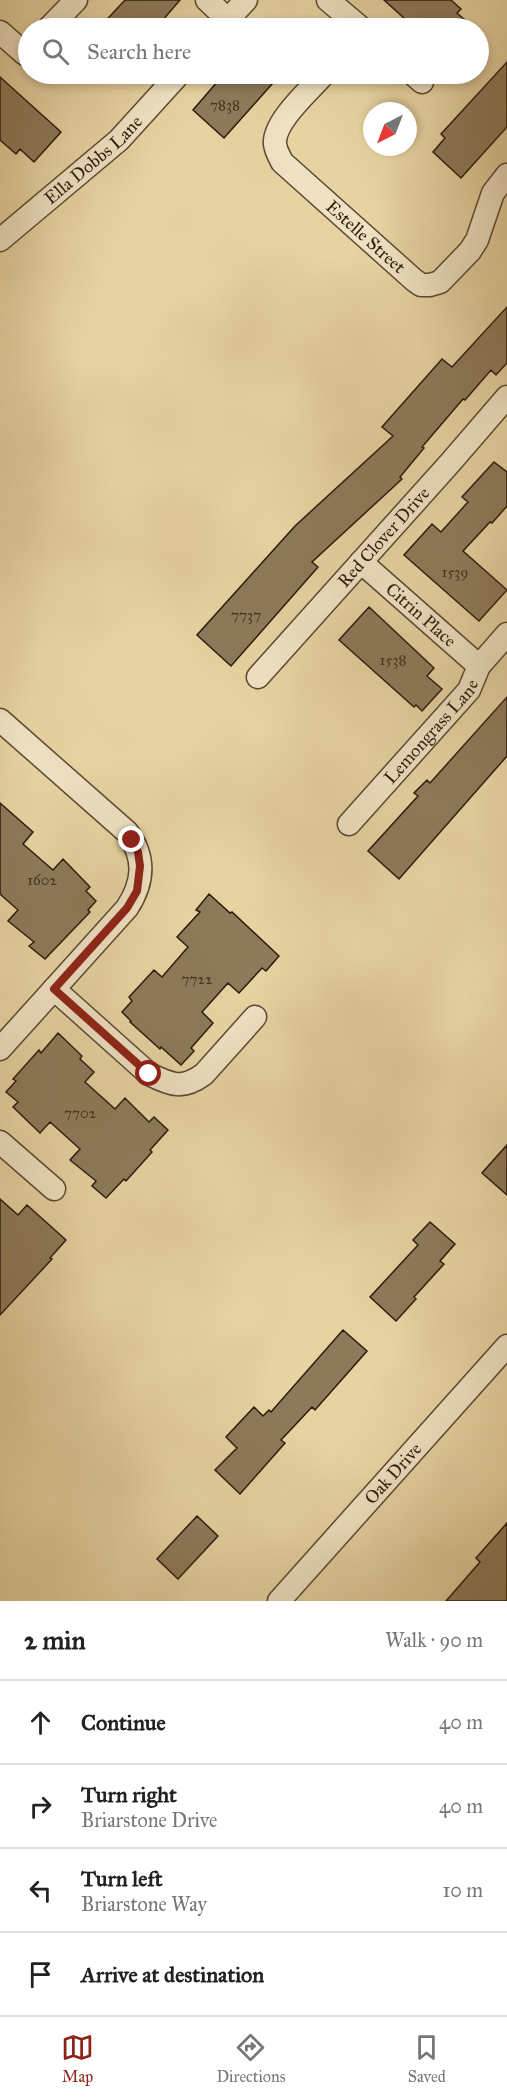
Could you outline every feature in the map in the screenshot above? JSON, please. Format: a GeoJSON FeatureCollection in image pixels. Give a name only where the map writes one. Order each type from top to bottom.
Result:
{"type":"FeatureCollection","features":[{"type":"Feature","properties":{"kind":"street"},"geometry":{"type":"LineString","coordinates":[[59,18],[76,0]]}},
{"type":"Feature","properties":{"kind":"street"},"geometry":{"type":"LineString","coordinates":[[207,0],[220,18]]}},
{"type":"Feature","properties":{"kind":"street"},"geometry":{"type":"LineString","coordinates":[[230,18],[246,0]]}},
{"type":"Feature","properties":{"kind":"street"},"geometry":{"type":"LineString","coordinates":[[328,0],[349,18]]}},
{"type":"Feature","properties":{"kind":"street"},"geometry":{"type":"LineString","coordinates":[[0,32],[18,48]]}},
{"type":"Feature","properties":{"kind":"street","name":"Ella Dobbs Lane"},"geometry":{"type":"LineString","coordinates":[[0,240],[119,140],[170,84]]}},
{"type":"Feature","properties":{"kind":"street","name":"Estelle Street"},"geometry":{"type":"LineString","coordinates":[[315,84],[279,125],[275,138],[277,154],[282,162],[422,285],[440,282],[470,251],[477,240],[493,193],[507,175]]}},
{"type":"Feature","properties":{"kind":"street","name":"Red Clover Drive"},"geometry":{"type":"LineString","coordinates":[[258,677],[507,397]]}},
{"type":"Feature","properties":{"kind":"street","name":"Citrin Place"},"geometry":{"type":"LineString","coordinates":[[361,562],[479,666]]}},
{"type":"Feature","properties":{"kind":"street","name":"Lemongrass Lane"},"geometry":{"type":"LineString","coordinates":[[349,824],[469,690],[479,666],[507,634]]}},
{"type":"Feature","properties":{"kind":"street"},"geometry":{"type":"LineString","coordinates":[[0,720],[127,832],[138,852],[140,866],[137,891],[127,908],[0,1049]]}},
{"type":"Feature","properties":{"kind":"street"},"geometry":{"type":"LineString","coordinates":[[54,989],[149,1074],[165,1082],[182,1085],[204,1074],[255,1017]]}},
{"type":"Feature","properties":{"kind":"street"},"geometry":{"type":"LineString","coordinates":[[0,1142],[54,1189]]}},
{"type":"Feature","properties":{"kind":"street","name":"Oak Drive"},"geometry":{"type":"LineString","coordinates":[[279,1601],[507,1346]]}},
{"type":"Feature","properties":{"kind":"building"},"geometry":{"type":"Polygon","coordinates":[[[125,0],[180,0],[165,18],[108,18],[125,0]]]}},
{"type":"Feature","properties":{"kind":"building"},"geometry":{"type":"Polygon","coordinates":[[[384,0],[451,0],[461,9],[457,13],[463,18],[404,18],[384,0]]]}},
{"type":"Feature","properties":{"kind":"building"},"geometry":{"type":"Polygon","coordinates":[[[507,62],[507,127],[461,178],[433,152],[445,138],[441,134],[507,62]]]}},
{"type":"Feature","properties":{"kind":"building"},"geometry":{"type":"Polygon","coordinates":[[[0,77],[61,132],[34,162],[20,149],[16,154],[0,140],[0,77]]]}},
{"type":"Feature","properties":{"kind":"building"},"geometry":{"type":"Polygon","coordinates":[[[215,84],[272,84],[224,138],[193,110],[215,84]]]}},
{"type":"Feature","properties":{"kind":"building"},"geometry":{"type":"Polygon","coordinates":[[[507,307],[507,363],[496,375],[491,370],[422,447],[424,448],[400,477],[402,479],[312,562],[318,567],[231,666],[197,635],[295,526],[393,436],[382,427],[442,359],[452,367],[507,307]]]}},
{"type":"Feature","properties":{"kind":"building"},"geometry":{"type":"Polygon","coordinates":[[[494,462],[507,472],[507,506],[463,551],[507,590],[479,621],[404,555],[432,524],[441,532],[468,502],[462,497],[494,462]]]}},
{"type":"Feature","properties":{"kind":"building"},"geometry":{"type":"Polygon","coordinates":[[[369,607],[434,668],[427,676],[442,689],[422,711],[416,705],[414,707],[339,640],[369,607]]]}},
{"type":"Feature","properties":{"kind":"building"},"geometry":{"type":"Polygon","coordinates":[[[507,697],[507,756],[399,879],[368,851],[418,796],[414,793],[427,780],[430,783],[507,697]]]}},
{"type":"Feature","properties":{"kind":"building"},"geometry":{"type":"Polygon","coordinates":[[[0,803],[33,832],[23,844],[53,870],[63,859],[90,887],[86,891],[96,901],[88,910],[90,912],[45,959],[29,946],[34,942],[8,921],[18,910],[0,894],[0,803]]]}},
{"type":"Feature","properties":{"kind":"building"},"geometry":{"type":"Polygon","coordinates":[[[209,894],[279,956],[266,971],[262,968],[239,993],[228,983],[202,1012],[213,1023],[191,1048],[194,1051],[181,1065],[161,1047],[160,1049],[122,1012],[132,1001],[129,997],[154,970],[162,977],[188,947],[177,937],[200,912],[196,910],[209,894]]]}},
{"type":"Feature","properties":{"kind":"building"},"geometry":{"type":"Polygon","coordinates":[[[58,1033],[82,1056],[80,1059],[94,1072],[85,1082],[115,1109],[125,1098],[149,1122],[154,1117],[168,1130],[126,1181],[124,1179],[106,1198],[92,1186],[96,1181],[70,1160],[80,1149],[50,1122],[40,1133],[13,1107],[18,1102],[6,1092],[16,1081],[13,1079],[39,1050],[41,1053],[58,1033]]]}},
{"type":"Feature","properties":{"kind":"building"},"geometry":{"type":"Polygon","coordinates":[[[507,1145],[507,1195],[482,1173],[507,1145]]]}},
{"type":"Feature","properties":{"kind":"building"},"geometry":{"type":"Polygon","coordinates":[[[0,1199],[18,1215],[27,1205],[66,1240],[50,1258],[52,1259],[0,1315],[0,1199]]]}},
{"type":"Feature","properties":{"kind":"building"},"geometry":{"type":"Polygon","coordinates":[[[430,1222],[455,1244],[440,1261],[444,1264],[396,1321],[370,1297],[418,1245],[413,1240],[430,1222]]]}},
{"type":"Feature","properties":{"kind":"building"},"geometry":{"type":"Polygon","coordinates":[[[343,1330],[367,1351],[315,1410],[312,1407],[281,1440],[285,1443],[240,1494],[215,1470],[237,1448],[226,1437],[254,1407],[263,1416],[269,1410],[271,1412],[343,1330]]]}},
{"type":"Feature","properties":{"kind":"building"},"geometry":{"type":"Polygon","coordinates":[[[197,1516],[218,1536],[178,1579],[157,1559],[197,1516]]]}},
{"type":"Feature","properties":{"kind":"building"},"geometry":{"type":"Polygon","coordinates":[[[507,1523],[507,1601],[446,1601],[480,1562],[476,1558],[507,1523]]]}},
{"type":"Feature","properties":{"kind":"route"},"geometry":{"type":"LineString","coordinates":[[132,840],[138,852],[141,872],[137,891],[127,908],[54,989],[149,1074]]}}]}
